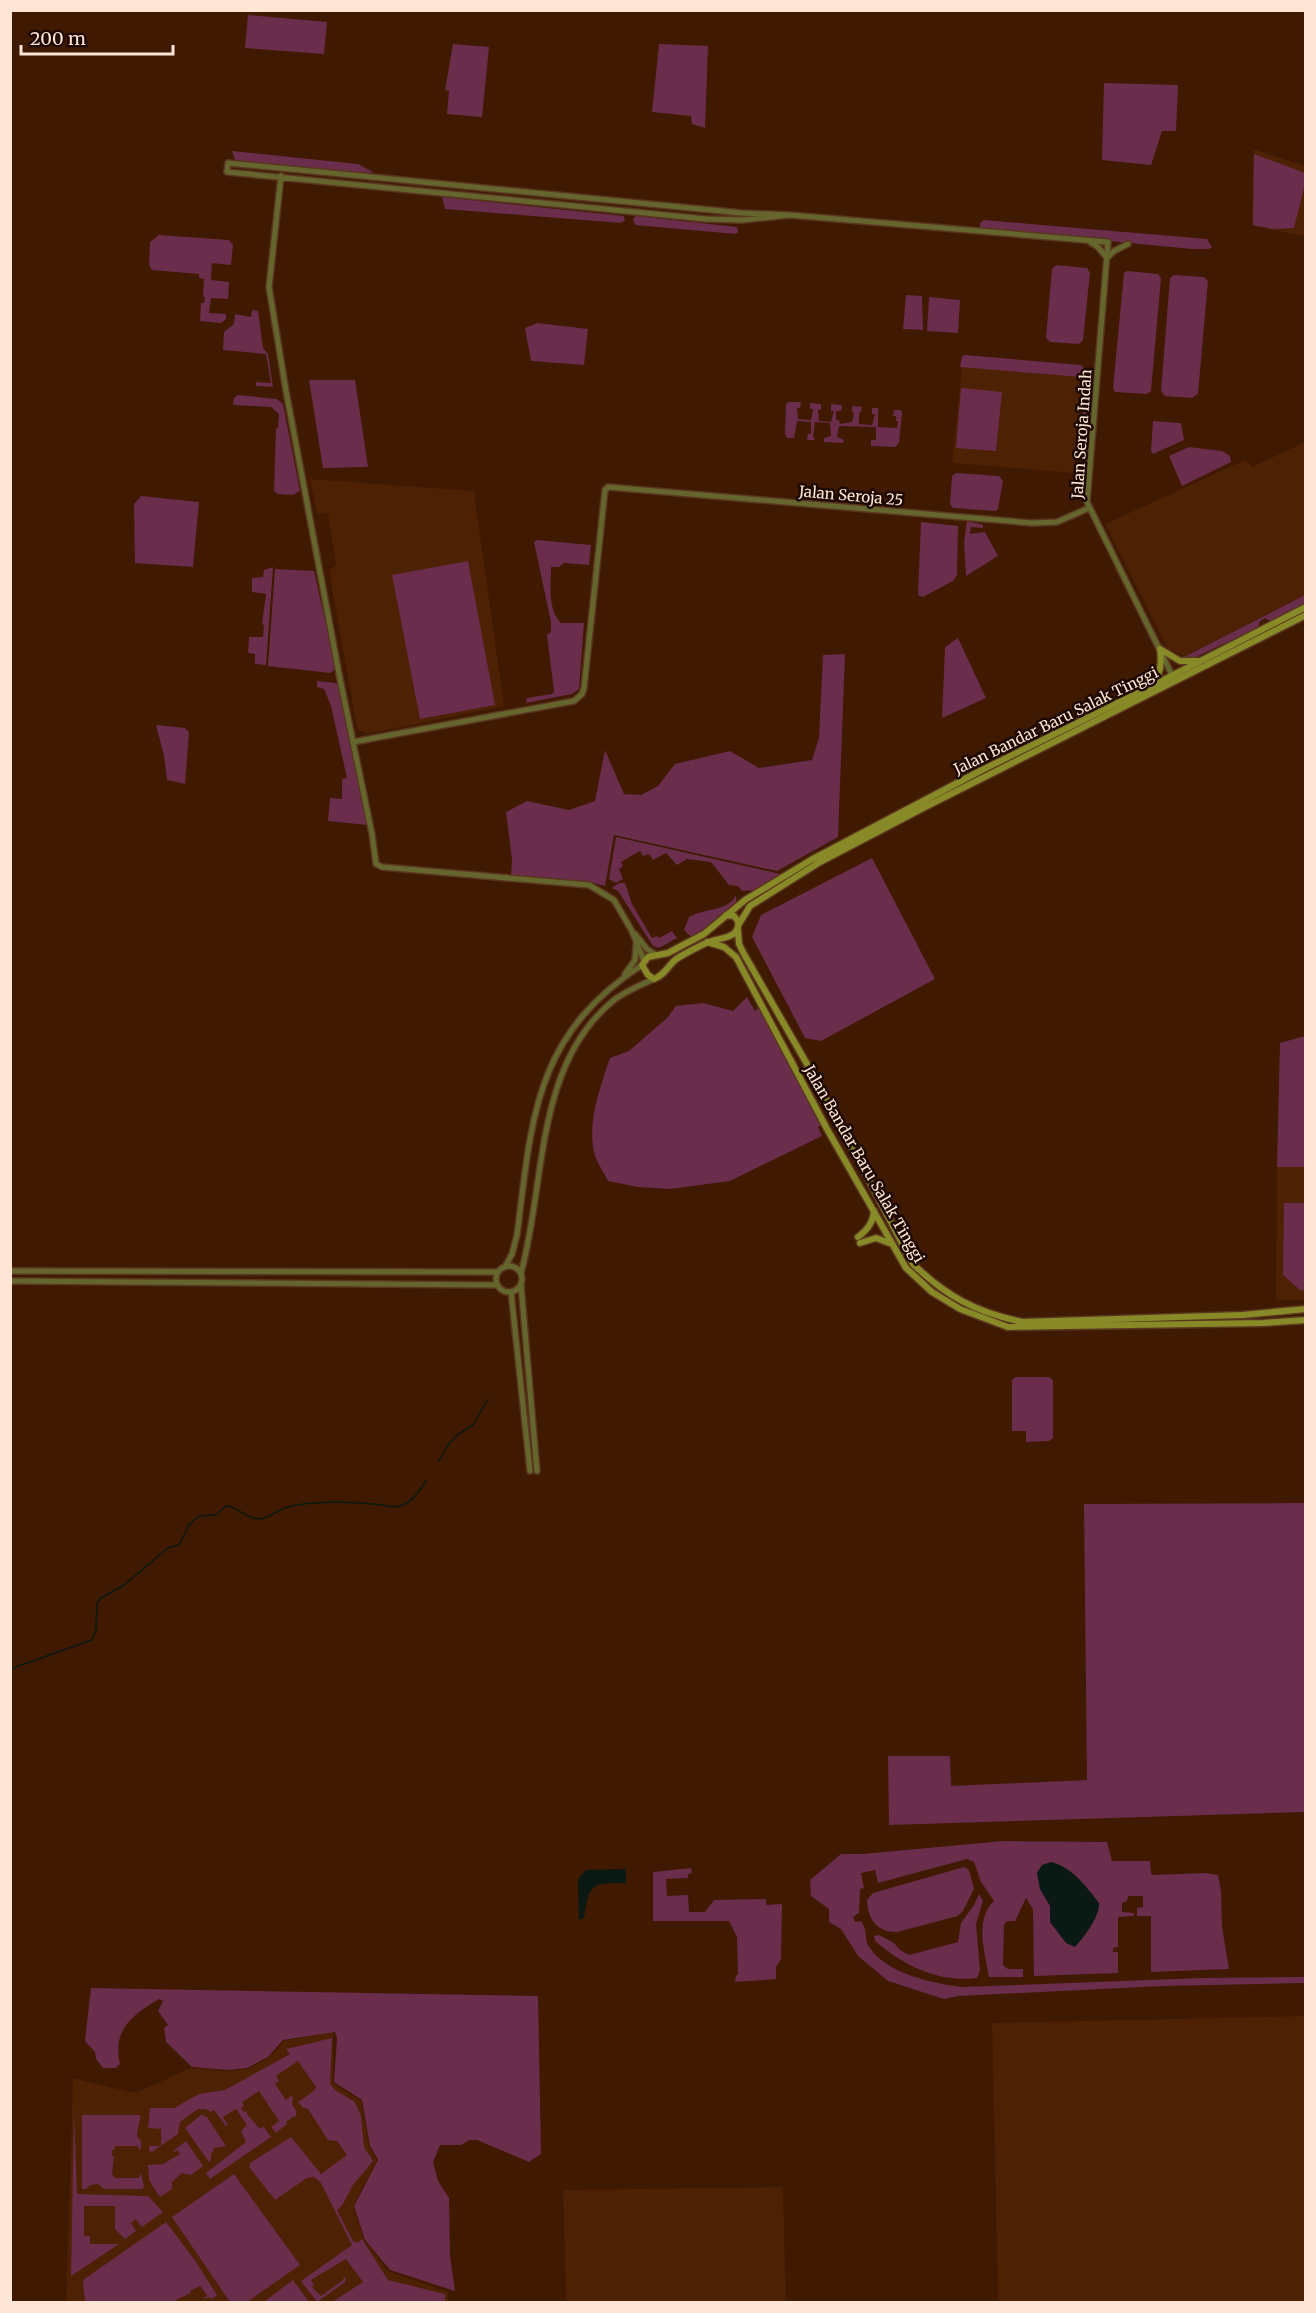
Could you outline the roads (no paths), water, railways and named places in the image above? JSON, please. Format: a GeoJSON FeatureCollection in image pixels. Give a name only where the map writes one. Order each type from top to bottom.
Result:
{"type":"FeatureCollection","features":[{"type":"Feature","properties":{"kind":"main road","name":"Jalan Bandar Baru Salak Tinggi"},"geometry":{"type":"LineString","coordinates":[[643,963],[704,934],[745,900],[811,860],[982,770],[1144,690],[1174,678],[1203,660],[1305,607]]}},
{"type":"Feature","properties":{"kind":"main road","name":"Jalan Bandar Baru Salak Tinggi"},"geometry":{"type":"LineString","coordinates":[[1305,615],[1174,678],[820,862],[750,906],[738,927],[739,944],[744,954],[839,1123],[913,1264],[934,1285],[961,1302],[994,1316],[1023,1322],[1242,1315],[1305,1310]]}},
{"type":"Feature","properties":{"kind":"main road"},"geometry":{"type":"LineString","coordinates":[[1160,650],[1180,661],[1203,660]]}},
{"type":"Feature","properties":{"kind":"main road"},"geometry":{"type":"LineString","coordinates":[[1144,690],[1158,674],[1160,650]]}},
{"type":"Feature","properties":{"kind":"main road"},"geometry":{"type":"LineString","coordinates":[[643,963],[648,975],[654,978],[663,974],[674,961],[707,942],[730,936],[738,927],[734,916],[726,915]]}},
{"type":"Feature","properties":{"kind":"main road","name":"Jalan Bandar Baru Salak Tinggi"},"geometry":{"type":"LineString","coordinates":[[707,942],[724,947],[736,957],[827,1129],[906,1268],[932,1292],[960,1309],[1008,1327],[1263,1323],[1305,1320]]}},
{"type":"Feature","properties":{"kind":"main road"},"geometry":{"type":"LineString","coordinates":[[827,1129],[839,1123]]}},
{"type":"Feature","properties":{"kind":"main road"},"geometry":{"type":"LineString","coordinates":[[874,1210],[873,1218],[859,1240],[876,1238],[893,1244]]}},
{"type":"Feature","properties":{"kind":"street"},"geometry":{"type":"LineString","coordinates":[[790,215],[742,220],[706,219],[227,172],[228,163],[742,213],[790,215],[1089,241],[1098,247],[1107,258],[1114,251],[1128,244]]}},
{"type":"Feature","properties":{"kind":"street"},"geometry":{"type":"LineString","coordinates":[[10,1271],[498,1272],[505,1267],[512,1254],[518,1234],[535,1111],[553,1059],[587,1010],[643,963],[632,931],[614,900],[589,885],[382,867],[376,864],[286,391],[269,288],[282,168]]}},
{"type":"Feature","properties":{"kind":"street","name":"Jalan Seroja Indah"},"geometry":{"type":"LineString","coordinates":[[1089,241],[1108,243],[1087,498],[1089,508],[1174,678]]}},
{"type":"Feature","properties":{"kind":"street","name":"Jalan Seroja 25"},"geometry":{"type":"LineString","coordinates":[[353,742],[574,701],[579,698],[584,688],[605,490],[608,487],[1032,523],[1057,522],[1089,508]]}},
{"type":"Feature","properties":{"kind":"street"},"geometry":{"type":"LineString","coordinates":[[632,931],[647,949],[656,955]]}},
{"type":"Feature","properties":{"kind":"street"},"geometry":{"type":"LineString","coordinates":[[620,980],[635,960],[636,941]]}},
{"type":"Feature","properties":{"kind":"street"},"geometry":{"type":"LineString","coordinates":[[537,1471],[521,1273],[548,1122],[558,1085],[569,1057],[586,1030],[603,1010],[629,990],[654,978]]}},
{"type":"Feature","properties":{"kind":"street"},"geometry":{"type":"LineString","coordinates":[[505,1267],[514,1267],[521,1273]]}},
{"type":"Feature","properties":{"kind":"street"},"geometry":{"type":"LineString","coordinates":[[497,1285],[498,1272]]}},
{"type":"Feature","properties":{"kind":"street"},"geometry":{"type":"LineString","coordinates":[[10,1281],[497,1285],[503,1291],[511,1292],[521,1285]]}},
{"type":"Feature","properties":{"kind":"street"},"geometry":{"type":"LineString","coordinates":[[511,1292],[530,1471]]}},
{"type":"Feature","properties":{"kind":"waterway"},"geometry":{"type":"LineString","coordinates":[[439,1461],[456,1436],[473,1425],[488,1399]]}},
{"type":"Feature","properties":{"kind":"waterway"},"geometry":{"type":"LineString","coordinates":[[10,1669],[92,1640],[96,1630],[97,1604],[101,1598],[124,1585],[168,1548],[179,1545],[189,1525],[199,1516],[216,1515],[226,1506],[259,1519],[284,1508],[308,1503],[341,1502],[400,1506],[412,1499],[426,1481]]}}]}
